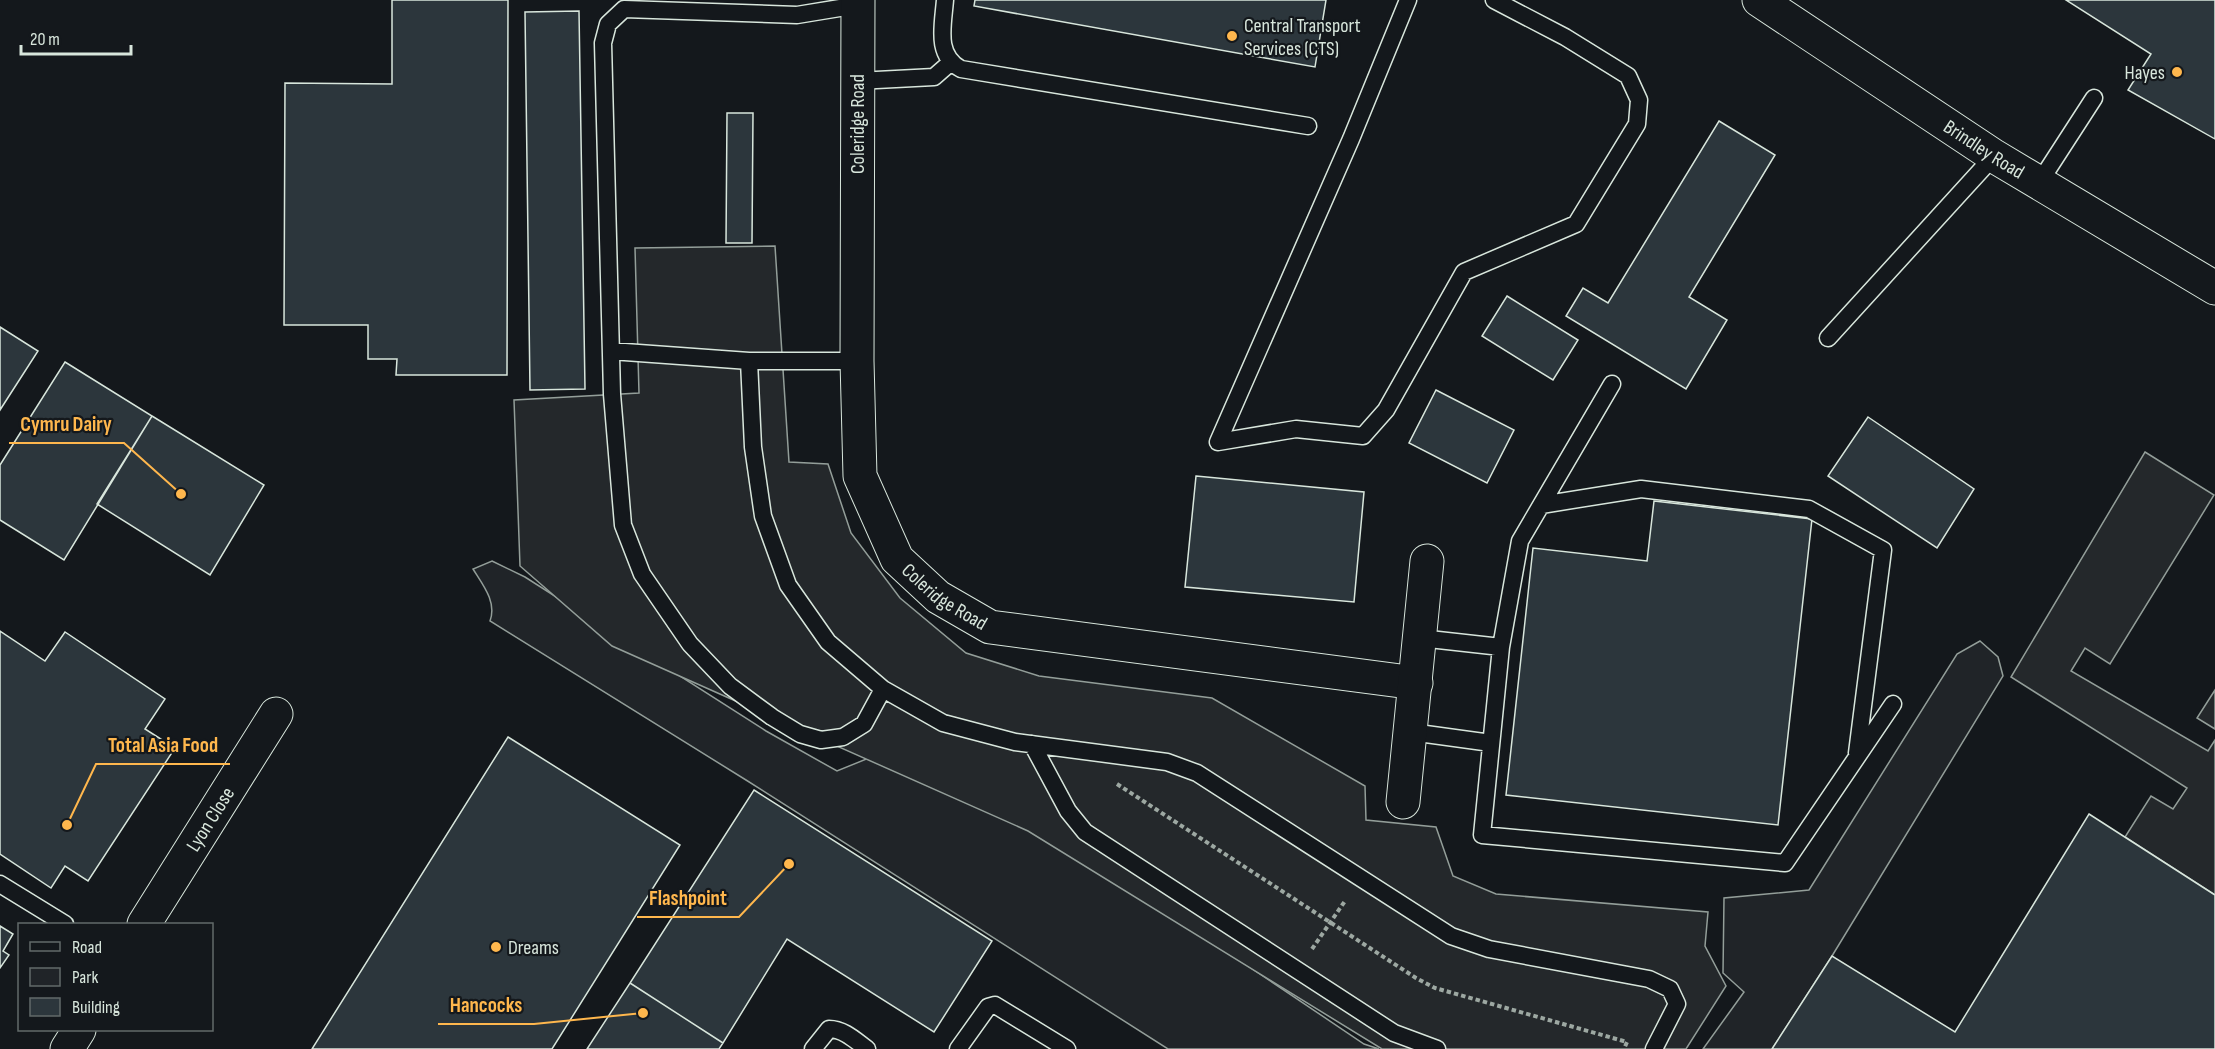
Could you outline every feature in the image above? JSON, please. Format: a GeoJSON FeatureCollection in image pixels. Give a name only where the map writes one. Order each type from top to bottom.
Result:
{"type":"FeatureCollection","features":[{"type":"Feature","properties":{"kind":"street","name":"Brindley Road"},"geometry":{"type":"LineString","coordinates":[[1759,0],[1994,156],[2215,288]]}},
{"type":"Feature","properties":{"kind":"street","name":"Coleridge Road"},"geometry":{"type":"LineString","coordinates":[[858,2],[857,361],[860,476],[897,559],[938,597],[990,627],[1416,683]]}},
{"type":"Feature","properties":{"kind":"street"},"geometry":{"type":"LineString","coordinates":[[1403,802],[1427,561]]}},
{"type":"Feature","properties":{"kind":"street","name":"Lyon Close"},"geometry":{"type":"LineString","coordinates":[[145,923],[276,714]]}},
{"type":"Feature","properties":{"kind":"street"},"geometry":{"type":"LineString","coordinates":[[67,1049],[78,1031]]}},
{"type":"Feature","properties":{"kind":"lane"},"geometry":{"type":"LineString","coordinates":[[742,0],[757,14]]}},
{"type":"Feature","properties":{"kind":"lane"},"geometry":{"type":"LineString","coordinates":[[945,0],[943,52],[950,63],[961,69],[1308,126]]}},
{"type":"Feature","properties":{"kind":"lane"},"geometry":{"type":"LineString","coordinates":[[1408,0],[1351,139],[1218,442],[1296,429],[1363,436],[1386,410],[1464,272],[1576,224],[1637,124],[1639,100],[1628,76],[1565,37],[1494,0]]}},
{"type":"Feature","properties":{"kind":"lane"},"geometry":{"type":"LineString","coordinates":[[858,2],[797,15],[627,4],[608,24],[603,43],[612,394],[623,525],[642,574],[690,644],[730,686],[772,717],[800,734],[821,740],[843,737],[864,724],[883,689]]}},
{"type":"Feature","properties":{"kind":"lane"},"geometry":{"type":"LineString","coordinates":[[857,81],[934,77],[950,63]]}},
{"type":"Feature","properties":{"kind":"lane"},"geometry":{"type":"LineString","coordinates":[[2039,183],[2094,98]]}},
{"type":"Feature","properties":{"kind":"lane"},"geometry":{"type":"LineString","coordinates":[[1828,338],[1994,156]]}},
{"type":"Feature","properties":{"kind":"lane"},"geometry":{"type":"LineString","coordinates":[[611,351],[749,361],[857,361]]}},
{"type":"Feature","properties":{"kind":"lane"},"geometry":{"type":"LineString","coordinates":[[749,361],[753,447],[763,516],[788,585],[828,642],[883,689],[943,723],[1015,742],[1167,762],[1197,773],[1451,936],[1489,949],[1649,979],[1670,989],[1677,1004],[1654,1049]]}},
{"type":"Feature","properties":{"kind":"lane"},"geometry":{"type":"LineString","coordinates":[[1612,384],[1520,541],[1502,646],[1482,835],[1785,863],[1893,704]]}},
{"type":"Feature","properties":{"kind":"lane"},"geometry":{"type":"LineString","coordinates":[[1541,505],[1641,489],[1809,509],[1883,550],[1857,756]]}},
{"type":"Feature","properties":{"kind":"lane"},"geometry":{"type":"LineString","coordinates":[[1420,638],[1502,646]]}},
{"type":"Feature","properties":{"kind":"lane"},"geometry":{"type":"LineString","coordinates":[[1410,732],[1491,743]]}},
{"type":"Feature","properties":{"kind":"lane"},"geometry":{"type":"LineString","coordinates":[[1032,744],[1068,811],[1085,832],[1394,1033],[1437,1049]]}},
{"type":"Feature","properties":{"kind":"lane"},"geometry":{"type":"LineString","coordinates":[[0,884],[64,923]]}},
{"type":"Feature","properties":{"kind":"lane"},"geometry":{"type":"LineString","coordinates":[[958,1049],[988,1007],[995,1005],[1067,1049]]}},
{"type":"Feature","properties":{"kind":"lane"},"geometry":{"type":"LineString","coordinates":[[813,1049],[829,1029],[836,1029],[867,1049]]}},
{"type":"Feature","properties":{"kind":"path"},"geometry":{"type":"LineString","coordinates":[[1099,753],[1095,775],[1106,777],[1435,988],[1627,1042],[1624,1049]]}},
{"type":"Feature","properties":{"kind":"path"},"geometry":{"type":"LineString","coordinates":[[1298,970],[1360,878]]}},
{"type":"Feature","properties":{"kind":"green space"},"geometry":{"type":"Polygon","coordinates":[[[492,561],[525,577],[766,731],[837,771],[908,742],[1052,834],[1364,1044],[1379,1049],[1168,1049],[746,780],[490,621],[492,607],[490,600],[485,587],[473,569],[492,561]]]}},
{"type":"Feature","properties":{"kind":"green space"},"geometry":{"type":"Polygon","coordinates":[[[1980,641],[1998,657],[2003,676],[1832,956],[1772,1049],[1703,1049],[1744,992],[1723,973],[1724,898],[1809,890],[1957,654],[1980,641]]]}},
{"type":"Feature","properties":{"kind":"shaded area"},"geometry":{"type":"Polygon","coordinates":[[[775,246],[789,462],[828,464],[851,533],[900,598],[966,653],[1039,676],[1212,698],[1365,786],[1366,820],[1436,827],[1453,876],[1496,894],[1708,912],[1705,946],[1726,986],[1686,1049],[1382,1049],[1028,831],[612,646],[520,566],[514,400],[639,393],[635,248],[775,246]]]}},
{"type":"Feature","properties":{"kind":"shaded area"},"geometry":{"type":"Polygon","coordinates":[[[2145,452],[2214,495],[2110,664],[2085,648],[2071,671],[2208,751],[2215,740],[2215,895],[2125,837],[2151,796],[2173,809],[2187,788],[2011,677],[2145,452]]]}},
{"type":"Feature","properties":{"kind":"shaded area"},"geometry":{"type":"Polygon","coordinates":[[[2215,690],[2215,729],[2197,718],[2215,690]]]}},
{"type":"Feature","properties":{"kind":"building"},"geometry":{"type":"Polygon","coordinates":[[[392,0],[508,0],[507,375],[396,375],[397,359],[368,359],[368,325],[284,325],[285,83],[392,84],[392,0]]]}},
{"type":"Feature","properties":{"kind":"building","name":"Central Transport Services (CTS)"},"geometry":{"type":"Polygon","coordinates":[[[975,0],[1326,0],[1315,67],[974,6],[975,0]]]}},
{"type":"Feature","properties":{"kind":"building","name":"Hayes"},"geometry":{"type":"Polygon","coordinates":[[[2066,0],[2215,0],[2215,139],[2128,90],[2151,54],[2066,0]]]}},
{"type":"Feature","properties":{"kind":"building"},"geometry":{"type":"Polygon","coordinates":[[[579,11],[585,389],[530,390],[525,12],[579,11]]]}},
{"type":"Feature","properties":{"kind":"building"},"geometry":{"type":"Polygon","coordinates":[[[727,113],[753,113],[752,243],[726,243],[727,113]]]}},
{"type":"Feature","properties":{"kind":"building"},"geometry":{"type":"Polygon","coordinates":[[[1719,121],[1775,155],[1689,297],[1727,320],[1686,389],[1566,316],[1583,288],[1608,303],[1719,121]]]}},
{"type":"Feature","properties":{"kind":"building"},"geometry":{"type":"Polygon","coordinates":[[[1507,296],[1578,340],[1553,380],[1482,336],[1507,296]]]}},
{"type":"Feature","properties":{"kind":"building"},"geometry":{"type":"Polygon","coordinates":[[[0,327],[38,351],[0,410],[0,327]]]}},
{"type":"Feature","properties":{"kind":"building"},"geometry":{"type":"Polygon","coordinates":[[[65,362],[152,416],[64,560],[0,520],[0,465],[65,362]]]}},
{"type":"Feature","properties":{"kind":"building"},"geometry":{"type":"Polygon","coordinates":[[[1436,390],[1514,430],[1487,483],[1409,443],[1436,390]]]}},
{"type":"Feature","properties":{"kind":"building"},"geometry":{"type":"Polygon","coordinates":[[[152,416],[264,485],[210,575],[97,504],[152,416]]]}},
{"type":"Feature","properties":{"kind":"building"},"geometry":{"type":"Polygon","coordinates":[[[1868,417],[1974,489],[1937,548],[1828,476],[1868,417]]]}},
{"type":"Feature","properties":{"kind":"building"},"geometry":{"type":"Polygon","coordinates":[[[1196,476],[1364,492],[1354,602],[1185,587],[1196,476]]]}},
{"type":"Feature","properties":{"kind":"building"},"geometry":{"type":"Polygon","coordinates":[[[1654,501],[1812,519],[1778,825],[1506,795],[1533,548],[1647,561],[1654,501]]]}},
{"type":"Feature","properties":{"kind":"building"},"geometry":{"type":"Polygon","coordinates":[[[0,631],[45,661],[65,632],[165,699],[145,729],[175,748],[88,881],[65,866],[51,888],[0,854],[0,631]]]}},
{"type":"Feature","properties":{"kind":"building","name":"Dreams"},"geometry":{"type":"Polygon","coordinates":[[[508,737],[680,845],[552,1049],[312,1049],[508,737]]]}},
{"type":"Feature","properties":{"kind":"building"},"geometry":{"type":"Polygon","coordinates":[[[754,790],[992,941],[934,1032],[787,939],[723,1043],[630,983],[754,790]]]}},
{"type":"Feature","properties":{"kind":"building"},"geometry":{"type":"Polygon","coordinates":[[[2089,814],[2215,895],[2215,1049],[1772,1049],[1832,956],[1955,1032],[2089,814]]]}},
{"type":"Feature","properties":{"kind":"building"},"geometry":{"type":"Polygon","coordinates":[[[0,926],[13,934],[3,951],[9,955],[0,968],[0,926]]]}},
{"type":"Feature","properties":{"kind":"building"},"geometry":{"type":"Polygon","coordinates":[[[630,983],[723,1043],[719,1049],[587,1049],[630,983]]]}},
{"type":"Feature","properties":{"kind":"place","name":"Central Transport Services (CTS)"},"geometry":{"type":"Point","coordinates":[1232,36]}},
{"type":"Feature","properties":{"kind":"place","name":"Hayes"},"geometry":{"type":"Point","coordinates":[2177,72]}},
{"type":"Feature","properties":{"kind":"place","name":"Cymru Dairy"},"geometry":{"type":"Point","coordinates":[181,494]}},
{"type":"Feature","properties":{"kind":"place","name":"Total Asia Food"},"geometry":{"type":"Point","coordinates":[67,825]}},
{"type":"Feature","properties":{"kind":"place","name":"Flashpoint"},"geometry":{"type":"Point","coordinates":[789,864]}},
{"type":"Feature","properties":{"kind":"place","name":"Dreams"},"geometry":{"type":"Point","coordinates":[496,947]}},
{"type":"Feature","properties":{"kind":"place","name":"Hancocks"},"geometry":{"type":"Point","coordinates":[643,1013]}}]}
